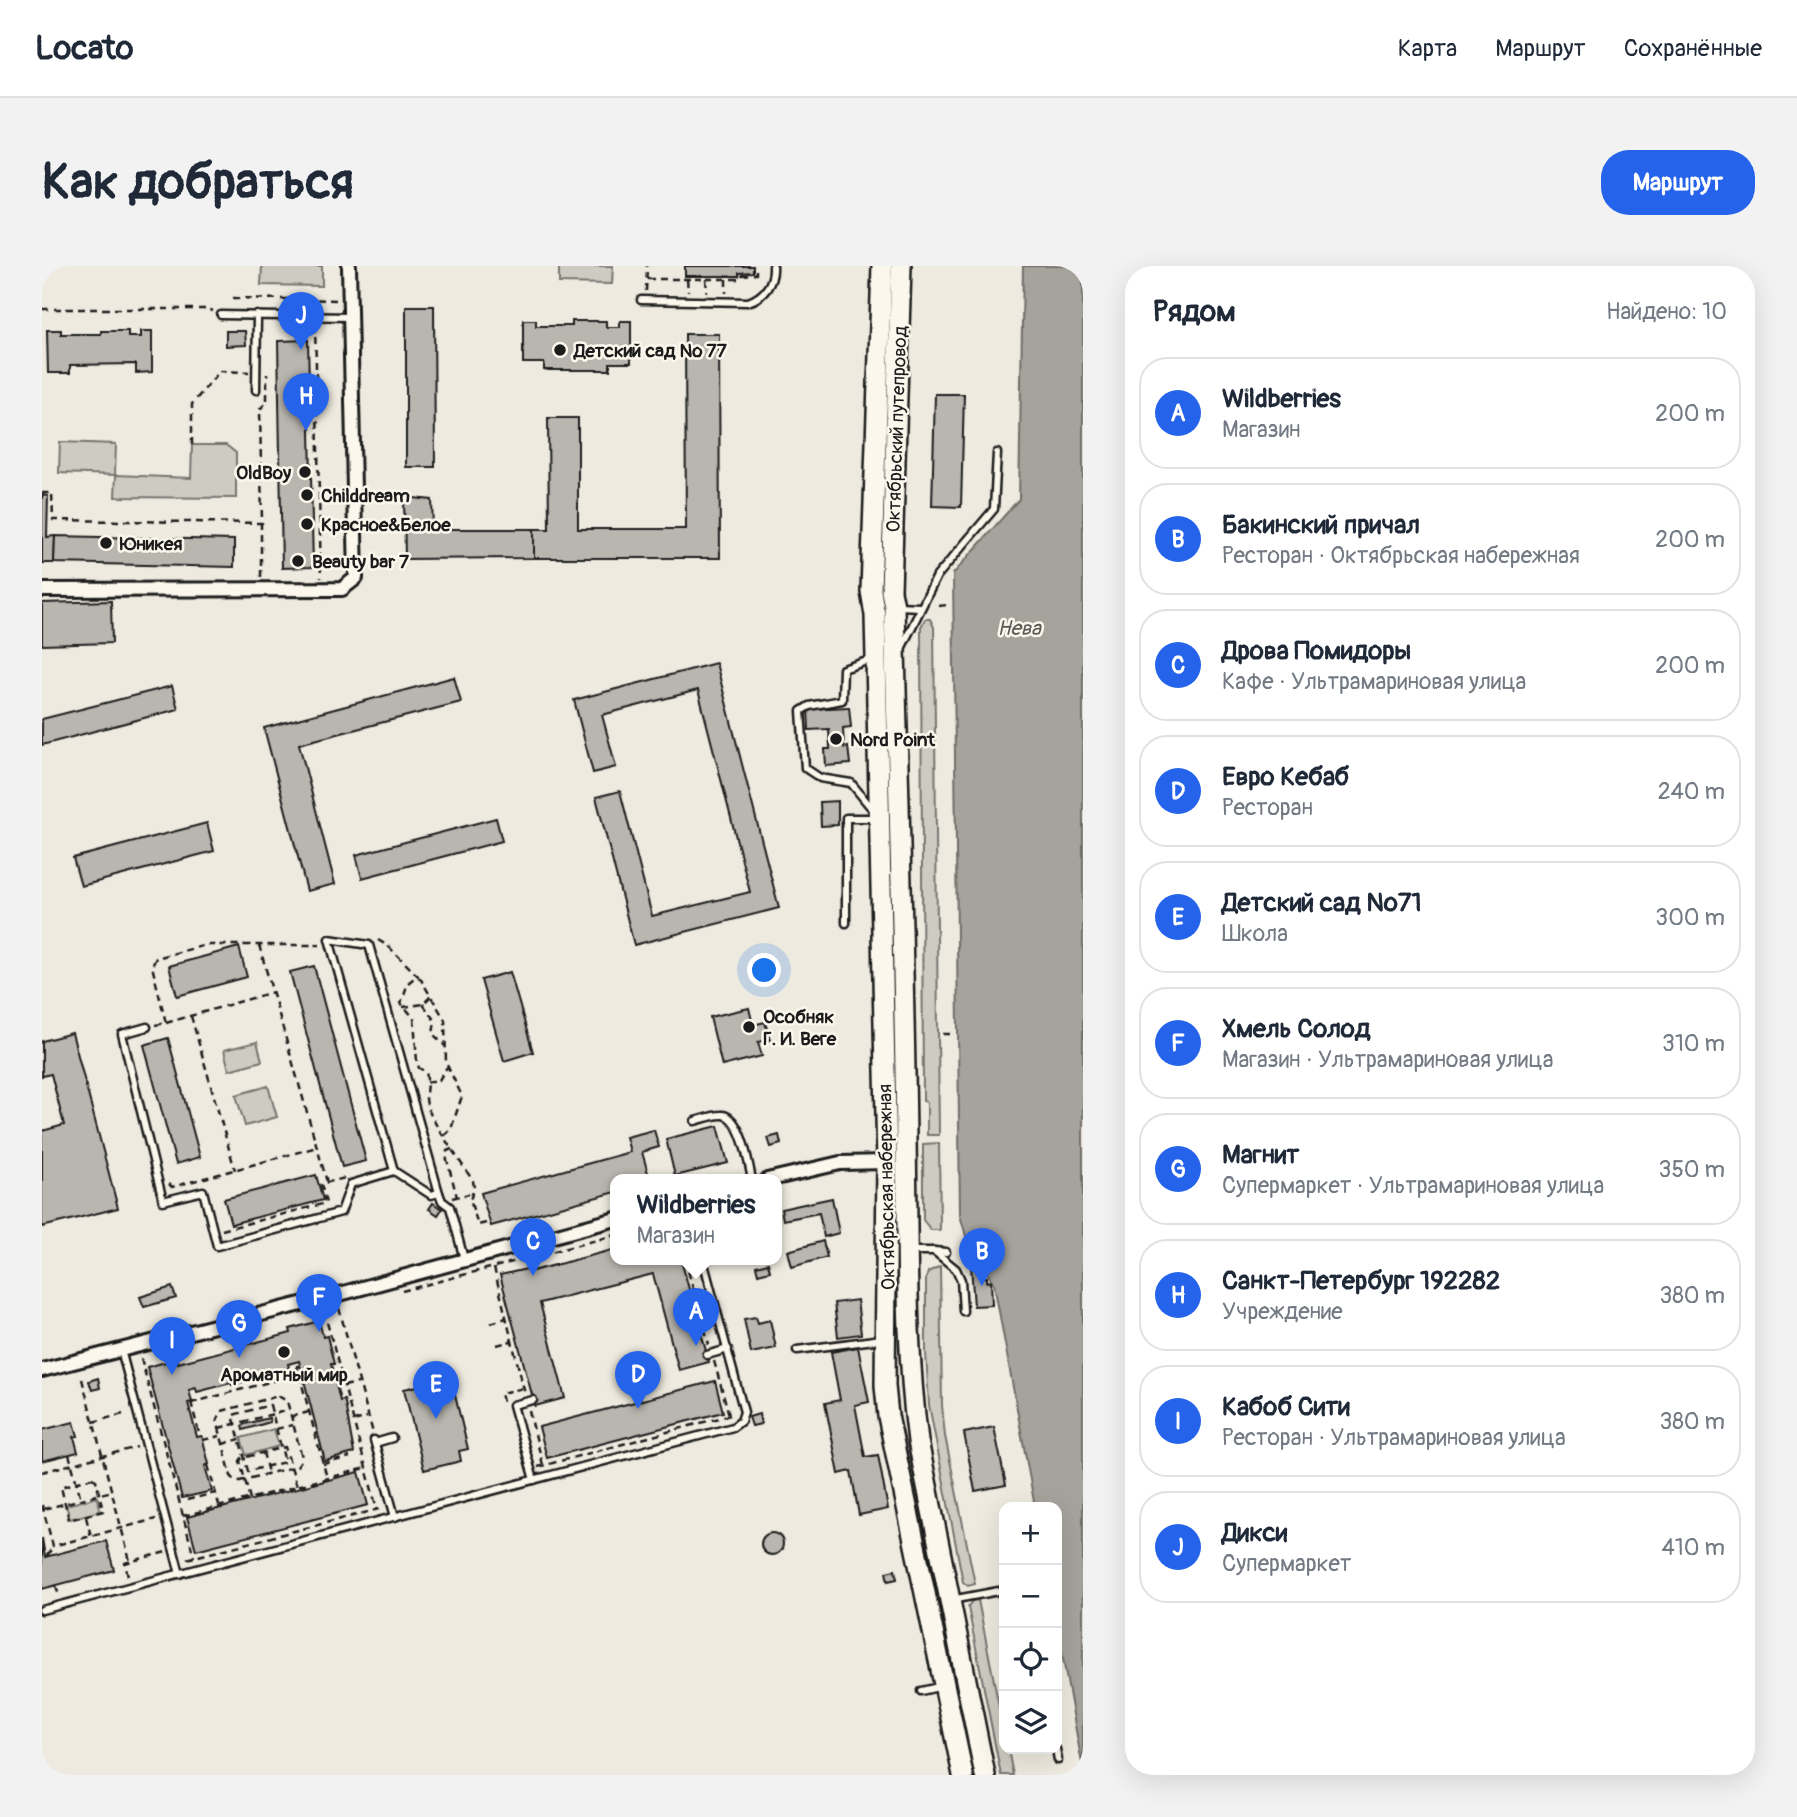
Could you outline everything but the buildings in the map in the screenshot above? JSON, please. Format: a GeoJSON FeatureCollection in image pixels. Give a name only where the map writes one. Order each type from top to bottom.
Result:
{"type":"FeatureCollection","features":[{"type":"Feature","properties":{"kind":"main road","name":"Октябрьский путепровод"},"geometry":{"type":"LineString","coordinates":[[882,266],[885,596]]}},
{"type":"Feature","properties":{"kind":"main road","name":"Октябрьский путепровод"},"geometry":{"type":"LineString","coordinates":[[885,596],[901,266]]}},
{"type":"Feature","properties":{"kind":"main road","name":"Октябрьская набережная"},"geometry":{"type":"LineString","coordinates":[[885,596],[875,615],[886,660],[879,818],[887,1162],[885,1386],[888,1416],[963,1775]]}},
{"type":"Feature","properties":{"kind":"main road","name":"Октябрьская набережная"},"geometry":{"type":"LineString","coordinates":[[885,596],[914,1404],[918,1441],[985,1775]]}},
{"type":"Feature","properties":{"kind":"street"},"geometry":{"type":"LineString","coordinates":[[42,590],[342,589],[356,578],[349,266]]}},
{"type":"Feature","properties":{"kind":"street"},"geometry":{"type":"LineString","coordinates":[[782,1177],[840,1163],[887,1162]]}},
{"type":"Feature","properties":{"kind":"street"},"geometry":{"type":"LineString","coordinates":[[42,1370],[336,1295],[610,1220]]}},
{"type":"Feature","properties":{"kind":"lane"},"geometry":{"type":"LineString","coordinates":[[644,300],[748,302],[756,299],[770,285],[774,277],[774,266]]}},
{"type":"Feature","properties":{"kind":"lane"},"geometry":{"type":"LineString","coordinates":[[221,315],[352,317]]}},
{"type":"Feature","properties":{"kind":"lane"},"geometry":{"type":"LineString","coordinates":[[256,390],[257,315]]}},
{"type":"Feature","properties":{"kind":"lane"},"geometry":{"type":"LineString","coordinates":[[879,818],[851,783],[820,778],[806,768],[801,712],[809,706],[842,700],[843,669],[886,660],[937,576],[994,509],[997,453]]}},
{"type":"Feature","properties":{"kind":"lane"},"geometry":{"type":"LineString","coordinates":[[885,596],[920,607]]}},
{"type":"Feature","properties":{"kind":"lane"},"geometry":{"type":"LineString","coordinates":[[846,923],[846,818],[879,818]]}},
{"type":"Feature","properties":{"kind":"lane"},"geometry":{"type":"LineString","coordinates":[[440,1197],[431,1195],[394,1171],[329,939],[369,945],[440,1197],[450,1207],[464,1259]]}},
{"type":"Feature","properties":{"kind":"lane"},"geometry":{"type":"LineString","coordinates":[[147,1027],[121,1034],[163,1201],[203,1191],[218,1246],[341,1212],[351,1184],[394,1171]]}},
{"type":"Feature","properties":{"kind":"lane"},"geometry":{"type":"LineString","coordinates":[[695,1121],[721,1114],[729,1117],[740,1135],[750,1174]]}},
{"type":"Feature","properties":{"kind":"lane"},"geometry":{"type":"LineString","coordinates":[[907,1251],[946,1252]]}},
{"type":"Feature","properties":{"kind":"lane"},"geometry":{"type":"LineString","coordinates":[[934,1251],[956,1269],[961,1280],[963,1311]]}},
{"type":"Feature","properties":{"kind":"lane"},"geometry":{"type":"LineString","coordinates":[[42,1610],[733,1427],[741,1421],[744,1412],[705,1265]]}},
{"type":"Feature","properties":{"kind":"lane"},"geometry":{"type":"LineString","coordinates":[[797,1350],[886,1338]]}},
{"type":"Feature","properties":{"kind":"lane"},"geometry":{"type":"LineString","coordinates":[[709,1354],[727,1349]]}},
{"type":"Feature","properties":{"kind":"lane"},"geometry":{"type":"LineString","coordinates":[[121,1350],[180,1574]]}},
{"type":"Feature","properties":{"kind":"lane"},"geometry":{"type":"LineString","coordinates":[[530,1401],[513,1405],[534,1480]]}},
{"type":"Feature","properties":{"kind":"lane"},"geometry":{"type":"LineString","coordinates":[[392,1438],[375,1441],[395,1517]]}},
{"type":"Feature","properties":{"kind":"lane"},"geometry":{"type":"LineString","coordinates":[[950,1600],[999,1591]]}},
{"type":"Feature","properties":{"kind":"lane"},"geometry":{"type":"LineString","coordinates":[[921,1690],[943,1686]]}},
{"type":"Feature","properties":{"kind":"lane"},"geometry":{"type":"LineString","coordinates":[[1057,1754],[1058,1760]]}},
{"type":"Feature","properties":{"kind":"path"},"geometry":{"type":"LineString","coordinates":[[644,300],[647,266]]}},
{"type":"Feature","properties":{"kind":"path"},"geometry":{"type":"LineString","coordinates":[[647,279],[739,279],[742,275],[756,274],[756,266]]}},
{"type":"Feature","properties":{"kind":"path"},"geometry":{"type":"LineString","coordinates":[[687,279],[687,291],[692,294]]}},
{"type":"Feature","properties":{"kind":"path"},"geometry":{"type":"LineString","coordinates":[[706,279],[707,294]]}},
{"type":"Feature","properties":{"kind":"path"},"geometry":{"type":"LineString","coordinates":[[726,279],[726,294]]}},
{"type":"Feature","properties":{"kind":"path"},"geometry":{"type":"LineString","coordinates":[[699,294],[736,294]]}},
{"type":"Feature","properties":{"kind":"path"},"geometry":{"type":"LineString","coordinates":[[233,298],[343,300],[337,326],[315,326],[321,583]]}},
{"type":"Feature","properties":{"kind":"path"},"geometry":{"type":"LineString","coordinates":[[42,309],[208,309],[221,315]]}},
{"type":"Feature","properties":{"kind":"path"},"geometry":{"type":"LineString","coordinates":[[192,445],[192,404],[220,371],[267,372],[267,402],[260,409],[260,582]]}},
{"type":"Feature","properties":{"kind":"path"},"geometry":{"type":"LineString","coordinates":[[42,493],[52,493],[53,520],[261,523]]}},
{"type":"Feature","properties":{"kind":"path"},"geometry":{"type":"LineString","coordinates":[[939,606],[947,605]]}},
{"type":"Feature","properties":{"kind":"path"},"geometry":{"type":"LineString","coordinates":[[371,936],[388,946],[420,978],[445,1020],[447,1068],[462,1096],[451,1129],[444,1136]]}},
{"type":"Feature","properties":{"kind":"path"},"geometry":{"type":"LineString","coordinates":[[166,1023],[152,966],[156,958],[206,945],[324,945]]}},
{"type":"Feature","properties":{"kind":"path"},"geometry":{"type":"LineString","coordinates":[[259,945],[327,1182]]}},
{"type":"Feature","properties":{"kind":"path"},"geometry":{"type":"LineString","coordinates":[[420,978],[414,978],[408,984],[401,1003],[414,1018],[417,1062],[419,1068],[426,1072],[428,1110],[473,1181],[474,1188],[470,1194],[440,1197]]}},
{"type":"Feature","properties":{"kind":"path"},"geometry":{"type":"LineString","coordinates":[[147,1027],[272,992]]}},
{"type":"Feature","properties":{"kind":"path"},"geometry":{"type":"LineString","coordinates":[[403,1007],[423,1004],[432,996]]}},
{"type":"Feature","properties":{"kind":"path"},"geometry":{"type":"LineString","coordinates":[[423,1004],[435,1021],[433,1034],[445,1046]]}},
{"type":"Feature","properties":{"kind":"path"},"geometry":{"type":"LineString","coordinates":[[191,1016],[235,1170]]}},
{"type":"Feature","properties":{"kind":"path"},"geometry":{"type":"LineString","coordinates":[[157,1025],[159,1031]]}},
{"type":"Feature","properties":{"kind":"path"},"geometry":{"type":"LineString","coordinates":[[943,1034],[951,1034]]}},
{"type":"Feature","properties":{"kind":"path"},"geometry":{"type":"LineString","coordinates":[[427,1082],[439,1080],[447,1068]]}},
{"type":"Feature","properties":{"kind":"path"},"geometry":{"type":"LineString","coordinates":[[167,1183],[172,1187],[317,1147]]}},
{"type":"Feature","properties":{"kind":"path"},"geometry":{"type":"LineString","coordinates":[[453,1149],[447,1151],[446,1156],[457,1197]]}},
{"type":"Feature","properties":{"kind":"path"},"geometry":{"type":"LineString","coordinates":[[220,1227],[225,1230],[326,1203],[321,1184],[352,1176]]}},
{"type":"Feature","properties":{"kind":"path"},"geometry":{"type":"LineString","coordinates":[[470,1194],[478,1225],[486,1223]]}},
{"type":"Feature","properties":{"kind":"path"},"geometry":{"type":"LineString","coordinates":[[686,1265],[709,1354],[729,1415]]}},
{"type":"Feature","properties":{"kind":"path"},"geometry":{"type":"LineString","coordinates":[[494,1267],[524,1388],[530,1401],[543,1465]]}},
{"type":"Feature","properties":{"kind":"path"},"geometry":{"type":"LineString","coordinates":[[336,1295],[375,1441]]}},
{"type":"Feature","properties":{"kind":"path"},"geometry":{"type":"LineString","coordinates":[[324,1311],[346,1402],[354,1421],[377,1509]]}},
{"type":"Feature","properties":{"kind":"path"},"geometry":{"type":"LineString","coordinates":[[491,1322],[506,1318]]}},
{"type":"Feature","properties":{"kind":"path"},"geometry":{"type":"LineString","coordinates":[[497,1345],[512,1341]]}},
{"type":"Feature","properties":{"kind":"path"},"geometry":{"type":"LineString","coordinates":[[141,1357],[194,1558]]}},
{"type":"Feature","properties":{"kind":"path"},"geometry":{"type":"LineString","coordinates":[[300,1366],[297,1366],[327,1478]]}},
{"type":"Feature","properties":{"kind":"path"},"geometry":{"type":"LineString","coordinates":[[221,1435],[202,1438],[191,1402],[299,1374]]}},
{"type":"Feature","properties":{"kind":"path"},"geometry":{"type":"LineString","coordinates":[[82,1379],[130,1561]]}},
{"type":"Feature","properties":{"kind":"path"},"geometry":{"type":"LineString","coordinates":[[344,1386],[359,1382]]}},
{"type":"Feature","properties":{"kind":"path"},"geometry":{"type":"LineString","coordinates":[[505,1406],[501,1393],[524,1388]]}},
{"type":"Feature","properties":{"kind":"path"},"geometry":{"type":"LineString","coordinates":[[93,1422],[130,1412],[127,1401],[151,1395]]}},
{"type":"Feature","properties":{"kind":"path"},"geometry":{"type":"LineString","coordinates":[[278,1396],[283,1398],[291,1417],[302,1457],[300,1462],[268,1474],[235,1480],[217,1420],[222,1411],[278,1396]]}},
{"type":"Feature","properties":{"kind":"path"},"geometry":{"type":"LineString","coordinates":[[270,1405],[272,1414],[285,1462],[248,1471],[233,1415],[270,1405]]}},
{"type":"Feature","properties":{"kind":"path"},"geometry":{"type":"LineString","coordinates":[[219,1428],[289,1410]]}},
{"type":"Feature","properties":{"kind":"path"},"geometry":{"type":"LineString","coordinates":[[291,1417],[311,1412]]}},
{"type":"Feature","properties":{"kind":"path"},"geometry":{"type":"LineString","coordinates":[[531,1469],[744,1412]]}},
{"type":"Feature","properties":{"kind":"path"},"geometry":{"type":"LineString","coordinates":[[354,1421],[368,1417]]}},
{"type":"Feature","properties":{"kind":"path"},"geometry":{"type":"LineString","coordinates":[[276,1429],[293,1425]]}},
{"type":"Feature","properties":{"kind":"path"},"geometry":{"type":"LineString","coordinates":[[223,1444],[240,1439]]}},
{"type":"Feature","properties":{"kind":"path"},"geometry":{"type":"LineString","coordinates":[[42,1472],[140,1446],[143,1454]]}},
{"type":"Feature","properties":{"kind":"path"},"geometry":{"type":"LineString","coordinates":[[250,1499],[240,1461],[262,1452],[281,1447],[286,1449],[296,1486]]}},
{"type":"Feature","properties":{"kind":"path"},"geometry":{"type":"LineString","coordinates":[[262,1452],[268,1474]]}},
{"type":"Feature","properties":{"kind":"path"},"geometry":{"type":"LineString","coordinates":[[69,1454],[82,1499]]}},
{"type":"Feature","properties":{"kind":"path"},"geometry":{"type":"LineString","coordinates":[[323,1464],[350,1457]]}},
{"type":"Feature","properties":{"kind":"path"},"geometry":{"type":"LineString","coordinates":[[208,1465],[219,1507]]}},
{"type":"Feature","properties":{"kind":"path"},"geometry":{"type":"LineString","coordinates":[[183,1516],[366,1468]]}},
{"type":"Feature","properties":{"kind":"path"},"geometry":{"type":"LineString","coordinates":[[94,1479],[100,1494],[103,1511],[69,1520],[61,1488],[94,1479]]}},
{"type":"Feature","properties":{"kind":"path"},"geometry":{"type":"LineString","coordinates":[[53,1546],[43,1507],[111,1492]]}},
{"type":"Feature","properties":{"kind":"path"},"geometry":{"type":"LineString","coordinates":[[187,1500],[215,1493]]}},
{"type":"Feature","properties":{"kind":"path"},"geometry":{"type":"LineString","coordinates":[[129,1577],[125,1563],[130,1561],[166,1552],[169,1564],[391,1506]]}},
{"type":"Feature","properties":{"kind":"path"},"geometry":{"type":"LineString","coordinates":[[86,1517],[91,1536]]}},
{"type":"Feature","properties":{"kind":"path"},"geometry":{"type":"LineString","coordinates":[[47,1556],[53,1546],[159,1518]]}},
{"type":"Feature","properties":{"kind":"path"},"geometry":{"type":"LineString","coordinates":[[50,1597],[70,1592]]}},
{"type":"Feature","properties":{"kind":"shaded area"},"geometry":{"type":"Polygon","coordinates":[[[262,266],[322,266],[322,286],[261,285],[262,266]]]}},
{"type":"Feature","properties":{"kind":"shaded area"},"geometry":{"type":"Polygon","coordinates":[[[559,266],[613,266],[612,284],[559,283],[559,266]]]}},
{"type":"Feature","properties":{"kind":"shaded area"},"geometry":{"type":"Polygon","coordinates":[[[60,442],[116,444],[115,475],[59,473],[60,442]]]}},
{"type":"Feature","properties":{"kind":"shaded area"},"geometry":{"type":"Polygon","coordinates":[[[192,445],[226,445],[236,453],[236,498],[115,497],[116,475],[191,478],[192,445]]]}},
{"type":"Feature","properties":{"kind":"shaded area"},"geometry":{"type":"Polygon","coordinates":[[[925,619],[930,619],[934,627],[939,1135],[927,1135],[927,1102],[923,1101],[921,627],[925,619]]]}},
{"type":"Feature","properties":{"kind":"shaded area"},"geometry":{"type":"Polygon","coordinates":[[[257,1042],[262,1061],[229,1070],[224,1050],[257,1042]]]}},
{"type":"Feature","properties":{"kind":"shaded area"},"geometry":{"type":"Polygon","coordinates":[[[268,1086],[277,1117],[245,1126],[236,1095],[268,1086]]]}},
{"type":"Feature","properties":{"kind":"shaded area"},"geometry":{"type":"Polygon","coordinates":[[[939,1143],[940,1230],[931,1230],[923,1220],[923,1144],[939,1143]]]}},
{"type":"Feature","properties":{"kind":"shaded area"},"geometry":{"type":"Polygon","coordinates":[[[940,1266],[942,1405],[945,1436],[975,1584],[968,1586],[963,1582],[929,1405],[926,1279],[928,1272],[940,1266]]]}},
{"type":"Feature","properties":{"kind":"shaded area"},"geometry":{"type":"Polygon","coordinates":[[[274,1429],[279,1446],[246,1455],[241,1438],[274,1429]]]}},
{"type":"Feature","properties":{"kind":"shaded area"},"geometry":{"type":"Polygon","coordinates":[[[98,1497],[100,1511],[70,1519],[66,1505],[98,1497]]]}},
{"type":"Feature","properties":{"kind":"shaded area"},"geometry":{"type":"Polygon","coordinates":[[[978,1600],[999,1707],[999,1754],[1009,1754],[1013,1775],[1001,1775],[968,1607],[972,1601],[978,1600]]]}},
{"type":"Feature","properties":{"kind":"water","name":"Нева"},"geometry":{"type":"Polygon","coordinates":[[[1023,266],[1083,266],[1083,1769],[1062,1654],[1062,1502],[1034,1502],[994,1284],[966,1236],[960,1215],[953,574],[1019,499],[1023,266]]]}},
{"type":"Feature","properties":{"kind":"place","name":"Дикси"},"geometry":{"type":"Point","coordinates":[301,350]}},
{"type":"Feature","properties":{"kind":"place","name":"Детский сад № 77"},"geometry":{"type":"Point","coordinates":[560,350]}},
{"type":"Feature","properties":{"kind":"place","name":"Санкт-Петербург 192282"},"geometry":{"type":"Point","coordinates":[306,431]}},
{"type":"Feature","properties":{"kind":"place","name":"OldBoy"},"geometry":{"type":"Point","coordinates":[305,472]}},
{"type":"Feature","properties":{"kind":"place","name":"Childdream"},"geometry":{"type":"Point","coordinates":[307,495]}},
{"type":"Feature","properties":{"kind":"place","name":"Красное&Белое"},"geometry":{"type":"Point","coordinates":[307,524]}},
{"type":"Feature","properties":{"kind":"place","name":"Юникея"},"geometry":{"type":"Point","coordinates":[106,543]}},
{"type":"Feature","properties":{"kind":"place","name":"Beauty bar 7"},"geometry":{"type":"Point","coordinates":[298,561]}},
{"type":"Feature","properties":{"kind":"place","name":"Nord Point"},"geometry":{"type":"Point","coordinates":[836,739]}},
{"type":"Feature","properties":{"kind":"place","name":"Особняк Г. И. Веге"},"geometry":{"type":"Point","coordinates":[749,1027]}},
{"type":"Feature","properties":{"kind":"place","name":"Дрова Помидоры"},"geometry":{"type":"Point","coordinates":[533,1276]}},
{"type":"Feature","properties":{"kind":"place","name":"Бакинский причал"},"geometry":{"type":"Point","coordinates":[982,1286]}},
{"type":"Feature","properties":{"kind":"place","name":"Хмель Солод"},"geometry":{"type":"Point","coordinates":[319,1332]}},
{"type":"Feature","properties":{"kind":"place","name":"Wildberries"},"geometry":{"type":"Point","coordinates":[696,1346]}},
{"type":"Feature","properties":{"kind":"place","name":"Ароматный мир"},"geometry":{"type":"Point","coordinates":[284,1352]}},
{"type":"Feature","properties":{"kind":"place","name":"Магнит"},"geometry":{"type":"Point","coordinates":[239,1358]}},
{"type":"Feature","properties":{"kind":"place","name":"Кабоб Сити"},"geometry":{"type":"Point","coordinates":[172,1375]}},
{"type":"Feature","properties":{"kind":"place","name":"Евро Кебаб"},"geometry":{"type":"Point","coordinates":[638,1409]}},
{"type":"Feature","properties":{"kind":"place","name":"Детский сад №71"},"geometry":{"type":"Point","coordinates":[436,1419]}}]}
